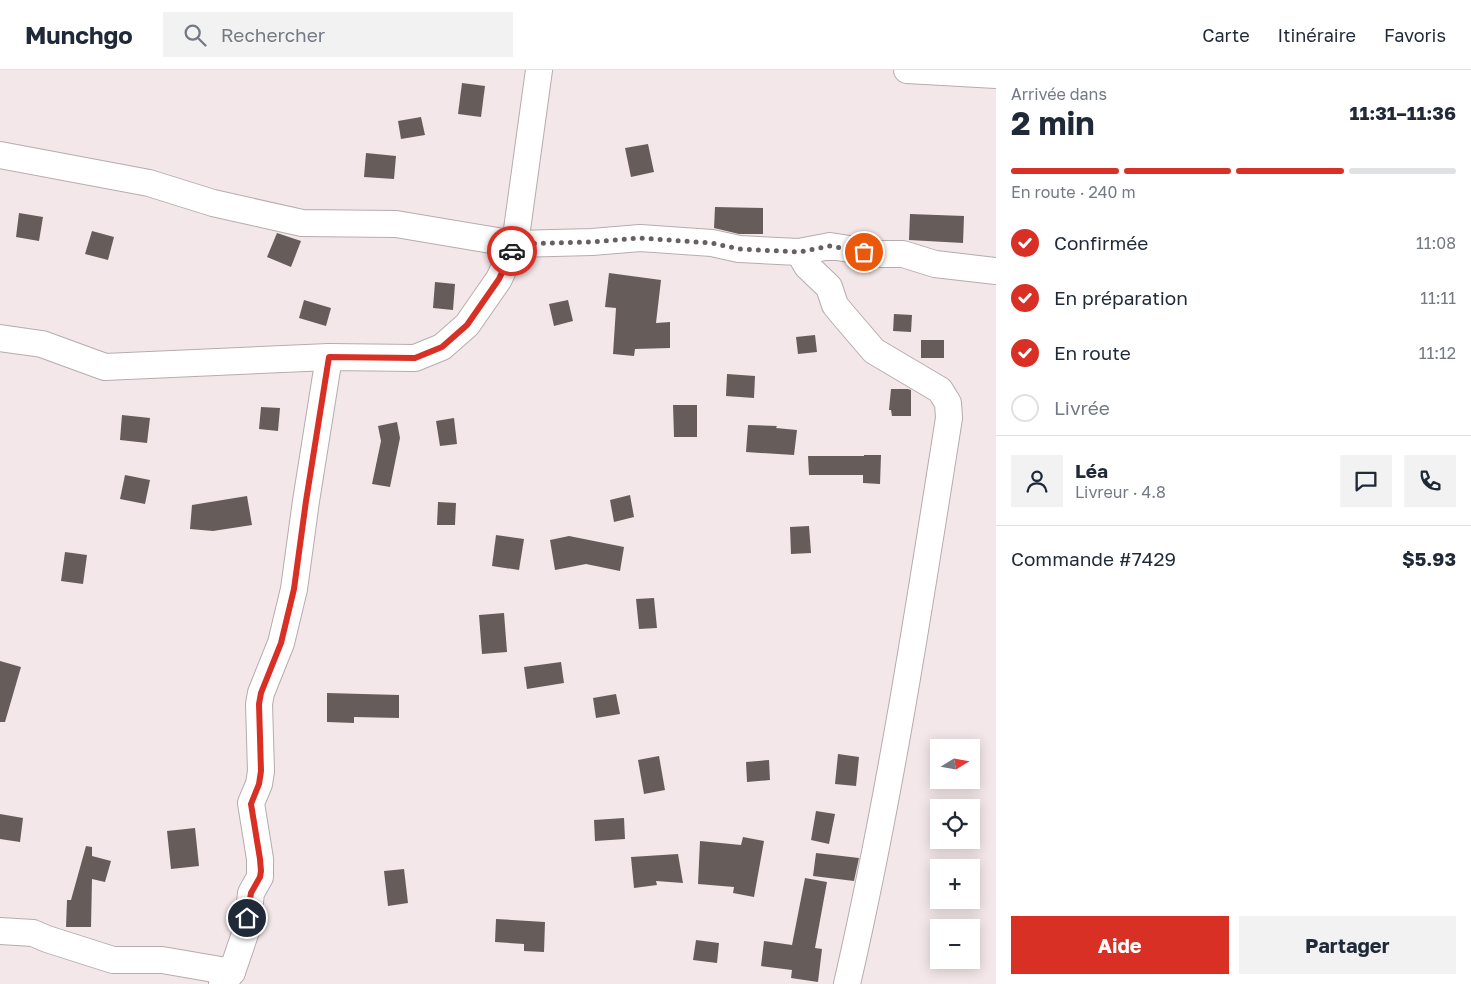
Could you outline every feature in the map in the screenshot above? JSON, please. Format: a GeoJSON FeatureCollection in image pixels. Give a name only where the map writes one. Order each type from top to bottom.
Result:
{"type":"FeatureCollection","features":[{"type":"Feature","properties":{"kind":"street"},"geometry":{"type":"LineString","coordinates":[[0,338],[42,344],[105,367],[329,357],[415,358],[442,347],[467,325],[499,279],[515,244],[539,70]]}},
{"type":"Feature","properties":{"kind":"street"},"geometry":{"type":"LineString","coordinates":[[907,70],[996,75]]}},
{"type":"Feature","properties":{"kind":"street"},"geometry":{"type":"LineString","coordinates":[[0,156],[149,183],[213,203],[302,223],[396,224],[515,244],[592,242],[640,238],[712,243],[739,249],[799,252],[830,246],[882,254],[903,254],[935,264],[996,271]]}},
{"type":"Feature","properties":{"kind":"street"},"geometry":{"type":"LineString","coordinates":[[799,252],[807,266],[829,287],[839,310],[874,351],[940,390],[948,403],[949,418],[915,632],[870,886],[847,984]]}},
{"type":"Feature","properties":{"kind":"street"},"geometry":{"type":"LineString","coordinates":[[0,931],[33,933],[113,960],[162,960],[227,978],[247,928],[251,893],[260,877],[260,859],[251,804],[259,784],[261,771],[259,704],[261,693],[281,643],[294,589],[329,357]]}},
{"type":"Feature","properties":{"kind":"building"},"geometry":{"type":"Polygon","coordinates":[[[462,83],[485,86],[481,117],[458,114],[462,83]]]}},
{"type":"Feature","properties":{"kind":"building"},"geometry":{"type":"Polygon","coordinates":[[[421,117],[425,135],[401,139],[398,121],[421,117]]]}},
{"type":"Feature","properties":{"kind":"building"},"geometry":{"type":"Polygon","coordinates":[[[648,144],[654,172],[631,177],[625,148],[648,144]]]}},
{"type":"Feature","properties":{"kind":"building"},"geometry":{"type":"Polygon","coordinates":[[[366,153],[396,156],[394,179],[364,177],[366,153]]]}},
{"type":"Feature","properties":{"kind":"building"},"geometry":{"type":"Polygon","coordinates":[[[715,207],[763,208],[763,234],[739,234],[714,228],[715,207]]]}},
{"type":"Feature","properties":{"kind":"building"},"geometry":{"type":"Polygon","coordinates":[[[19,213],[43,217],[39,241],[16,237],[19,213]]]}},
{"type":"Feature","properties":{"kind":"building"},"geometry":{"type":"Polygon","coordinates":[[[910,214],[964,216],[963,243],[909,240],[910,214]]]}},
{"type":"Feature","properties":{"kind":"building"},"geometry":{"type":"Polygon","coordinates":[[[92,231],[114,237],[108,260],[85,254],[92,231]]]}},
{"type":"Feature","properties":{"kind":"building"},"geometry":{"type":"Polygon","coordinates":[[[277,233],[301,241],[291,267],[267,257],[277,233]]]}},
{"type":"Feature","properties":{"kind":"building"},"geometry":{"type":"Polygon","coordinates":[[[609,273],[661,280],[656,323],[670,322],[670,348],[635,349],[634,356],[613,354],[616,308],[605,307],[609,273]]]}},
{"type":"Feature","properties":{"kind":"building"},"geometry":{"type":"Polygon","coordinates":[[[435,282],[455,284],[453,310],[433,308],[435,282]]]}},
{"type":"Feature","properties":{"kind":"building"},"geometry":{"type":"Polygon","coordinates":[[[304,300],[331,308],[326,326],[299,318],[304,300]]]}},
{"type":"Feature","properties":{"kind":"building"},"geometry":{"type":"Polygon","coordinates":[[[568,300],[573,321],[554,326],[549,304],[568,300]]]}},
{"type":"Feature","properties":{"kind":"building"},"geometry":{"type":"Polygon","coordinates":[[[894,314],[912,315],[911,332],[893,331],[894,314]]]}},
{"type":"Feature","properties":{"kind":"building"},"geometry":{"type":"Polygon","coordinates":[[[815,335],[817,352],[798,354],[796,337],[815,335]]]}},
{"type":"Feature","properties":{"kind":"building"},"geometry":{"type":"Polygon","coordinates":[[[921,340],[944,340],[944,358],[921,358],[921,340]]]}},
{"type":"Feature","properties":{"kind":"building"},"geometry":{"type":"Polygon","coordinates":[[[727,374],[755,376],[754,398],[726,396],[727,374]]]}},
{"type":"Feature","properties":{"kind":"building"},"geometry":{"type":"Polygon","coordinates":[[[891,389],[911,390],[911,416],[892,416],[891,410],[889,410],[891,389]]]}},
{"type":"Feature","properties":{"kind":"building"},"geometry":{"type":"Polygon","coordinates":[[[673,405],[697,405],[697,437],[674,437],[673,405]]]}},
{"type":"Feature","properties":{"kind":"building"},"geometry":{"type":"Polygon","coordinates":[[[261,407],[280,408],[278,431],[259,429],[261,407]]]}},
{"type":"Feature","properties":{"kind":"building"},"geometry":{"type":"Polygon","coordinates":[[[122,415],[150,418],[147,443],[120,440],[122,415]]]}},
{"type":"Feature","properties":{"kind":"building"},"geometry":{"type":"Polygon","coordinates":[[[454,418],[457,444],[440,446],[436,421],[454,418]]]}},
{"type":"Feature","properties":{"kind":"building"},"geometry":{"type":"Polygon","coordinates":[[[397,422],[400,438],[390,487],[372,484],[381,441],[378,426],[397,422]]]}},
{"type":"Feature","properties":{"kind":"building"},"geometry":{"type":"Polygon","coordinates":[[[748,425],[777,426],[776,428],[797,430],[794,455],[746,452],[748,425]]]}},
{"type":"Feature","properties":{"kind":"building"},"geometry":{"type":"Polygon","coordinates":[[[881,455],[880,484],[863,483],[863,475],[809,475],[808,456],[881,455]]]}},
{"type":"Feature","properties":{"kind":"building"},"geometry":{"type":"Polygon","coordinates":[[[125,475],[150,480],[145,504],[120,499],[125,475]]]}},
{"type":"Feature","properties":{"kind":"building"},"geometry":{"type":"Polygon","coordinates":[[[630,495],[634,517],[614,522],[610,500],[630,495]]]}},
{"type":"Feature","properties":{"kind":"building"},"geometry":{"type":"Polygon","coordinates":[[[247,496],[252,525],[213,531],[190,529],[192,505],[247,496]]]}},
{"type":"Feature","properties":{"kind":"building"},"geometry":{"type":"Polygon","coordinates":[[[438,502],[456,503],[455,525],[437,525],[438,502]]]}},
{"type":"Feature","properties":{"kind":"building"},"geometry":{"type":"Polygon","coordinates":[[[809,526],[811,553],[791,554],[790,527],[809,526]]]}},
{"type":"Feature","properties":{"kind":"building"},"geometry":{"type":"Polygon","coordinates":[[[496,535],[524,539],[519,570],[492,566],[496,535]]]}},
{"type":"Feature","properties":{"kind":"building"},"geometry":{"type":"Polygon","coordinates":[[[569,536],[624,547],[620,571],[586,564],[555,570],[550,540],[569,536]]]}},
{"type":"Feature","properties":{"kind":"building"},"geometry":{"type":"Polygon","coordinates":[[[65,552],[87,555],[83,584],[61,581],[65,552]]]}},
{"type":"Feature","properties":{"kind":"building"},"geometry":{"type":"Polygon","coordinates":[[[654,598],[657,628],[639,629],[636,599],[654,598]]]}},
{"type":"Feature","properties":{"kind":"building"},"geometry":{"type":"Polygon","coordinates":[[[504,613],[507,652],[482,654],[479,615],[504,613]]]}},
{"type":"Feature","properties":{"kind":"building"},"geometry":{"type":"Polygon","coordinates":[[[0,661],[21,667],[5,722],[0,722],[0,661]]]}},
{"type":"Feature","properties":{"kind":"building"},"geometry":{"type":"Polygon","coordinates":[[[561,662],[564,683],[527,689],[524,667],[561,662]]]}},
{"type":"Feature","properties":{"kind":"building"},"geometry":{"type":"Polygon","coordinates":[[[327,693],[399,695],[399,718],[354,717],[354,723],[327,722],[327,693]]]}},
{"type":"Feature","properties":{"kind":"building"},"geometry":{"type":"Polygon","coordinates":[[[616,694],[620,714],[596,718],[593,698],[616,694]]]}},
{"type":"Feature","properties":{"kind":"building"},"geometry":{"type":"Polygon","coordinates":[[[838,754],[859,757],[856,786],[835,784],[838,754]]]}},
{"type":"Feature","properties":{"kind":"building"},"geometry":{"type":"Polygon","coordinates":[[[659,756],[665,790],[644,794],[638,760],[659,756]]]}},
{"type":"Feature","properties":{"kind":"building"},"geometry":{"type":"Polygon","coordinates":[[[769,760],[770,780],[747,782],[746,762],[769,760]]]}},
{"type":"Feature","properties":{"kind":"building"},"geometry":{"type":"Polygon","coordinates":[[[816,811],[835,814],[829,844],[811,840],[816,811]]]}},
{"type":"Feature","properties":{"kind":"building"},"geometry":{"type":"Polygon","coordinates":[[[0,814],[23,818],[20,842],[0,839],[0,814]]]}},
{"type":"Feature","properties":{"kind":"building"},"geometry":{"type":"Polygon","coordinates":[[[624,818],[625,839],[595,841],[594,820],[624,818]]]}},
{"type":"Feature","properties":{"kind":"building"},"geometry":{"type":"Polygon","coordinates":[[[195,828],[199,866],[171,869],[167,831],[195,828]]]}},
{"type":"Feature","properties":{"kind":"building"},"geometry":{"type":"Polygon","coordinates":[[[743,837],[764,841],[754,897],[733,893],[734,887],[698,884],[700,841],[741,845],[743,837]]]}},
{"type":"Feature","properties":{"kind":"building"},"geometry":{"type":"Polygon","coordinates":[[[86,846],[92,847],[92,856],[111,861],[105,882],[92,879],[91,927],[66,927],[67,900],[71,900],[86,846]]]}},
{"type":"Feature","properties":{"kind":"building"},"geometry":{"type":"Polygon","coordinates":[[[816,853],[859,858],[854,881],[813,876],[816,853]]]}},
{"type":"Feature","properties":{"kind":"building"},"geometry":{"type":"Polygon","coordinates":[[[678,854],[683,883],[656,881],[657,885],[634,888],[631,857],[678,854]]]}},
{"type":"Feature","properties":{"kind":"building"},"geometry":{"type":"Polygon","coordinates":[[[404,869],[408,903],[388,906],[384,871],[404,869]]]}},
{"type":"Feature","properties":{"kind":"building"},"geometry":{"type":"Polygon","coordinates":[[[805,878],[827,882],[815,948],[822,949],[818,982],[791,978],[792,970],[761,966],[764,941],[792,945],[805,878]]]}},
{"type":"Feature","properties":{"kind":"building"},"geometry":{"type":"Polygon","coordinates":[[[496,919],[545,922],[544,952],[524,951],[524,944],[495,942],[496,919]]]}},
{"type":"Feature","properties":{"kind":"building"},"geometry":{"type":"Polygon","coordinates":[[[696,940],[719,943],[717,963],[693,960],[696,940]]]}},
{"type":"Feature","properties":{"kind":"way so far"},"geometry":{"type":"LineString","coordinates":[[512,251],[515,244],[592,242],[640,238],[712,243],[739,249],[799,252],[830,246],[864,252]]}},
{"type":"Feature","properties":{"kind":"route"},"geometry":{"type":"LineString","coordinates":[[247,918],[251,893],[260,877],[261,871],[251,809],[261,771],[259,704],[261,693],[281,643],[294,589],[329,357],[415,358],[442,347],[467,325],[499,279],[512,251]]}}]}
